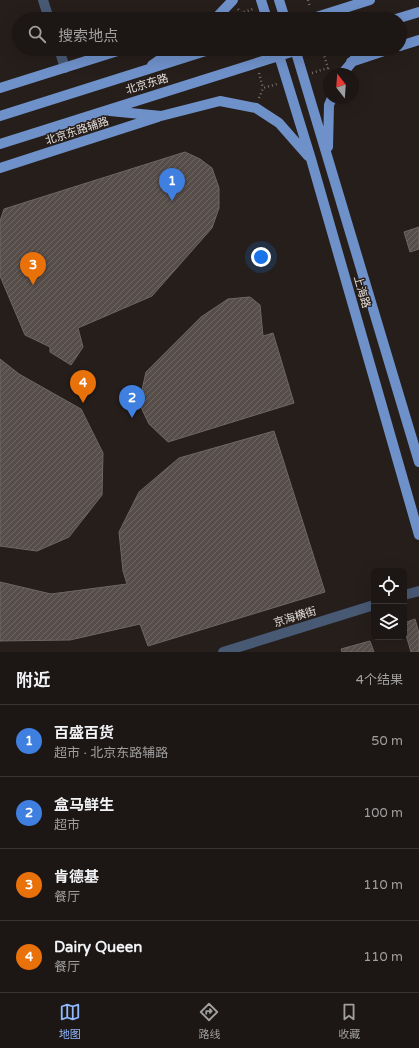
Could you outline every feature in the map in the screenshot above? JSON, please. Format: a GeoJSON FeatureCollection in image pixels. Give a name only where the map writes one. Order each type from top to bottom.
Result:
{"type":"FeatureCollection","features":[{"type":"Feature","properties":{"kind":"main road"},"geometry":{"type":"LineString","coordinates":[[222,12],[234,0]]}},
{"type":"Feature","properties":{"kind":"main road"},"geometry":{"type":"LineString","coordinates":[[261,0],[265,12]]}},
{"type":"Feature","properties":{"kind":"main road"},"geometry":{"type":"LineString","coordinates":[[279,0],[283,12]]}},
{"type":"Feature","properties":{"kind":"main road"},"geometry":{"type":"LineString","coordinates":[[332,12],[370,0]]}},
{"type":"Feature","properties":{"kind":"main road"},"geometry":{"type":"LineString","coordinates":[[407,44],[419,40]]}},
{"type":"Feature","properties":{"kind":"main road"},"geometry":{"type":"LineString","coordinates":[[0,88],[102,56]]}},
{"type":"Feature","properties":{"kind":"main road"},"geometry":{"type":"LineString","coordinates":[[143,71],[165,56]]}},
{"type":"Feature","properties":{"kind":"main road","name":"北京东路"},"geometry":{"type":"LineString","coordinates":[[0,116],[190,56]]}},
{"type":"Feature","properties":{"kind":"main road","name":"北京东路"},"geometry":{"type":"LineString","coordinates":[[0,144],[269,56]]}},
{"type":"Feature","properties":{"kind":"main road","name":"上海路"},"geometry":{"type":"LineString","coordinates":[[279,56],[311,160],[419,535]]}},
{"type":"Feature","properties":{"kind":"main road","name":"上海路"},"geometry":{"type":"LineString","coordinates":[[299,56],[419,462]]}},
{"type":"Feature","properties":{"kind":"main road"},"geometry":{"type":"LineString","coordinates":[[346,68],[357,56]]}},
{"type":"Feature","properties":{"kind":"main road"},"geometry":{"type":"LineString","coordinates":[[351,62],[369,56]]}},
{"type":"Feature","properties":{"kind":"main road","name":"北京东路辅路"},"geometry":{"type":"LineString","coordinates":[[0,168],[162,116],[220,101],[256,108],[279,123],[311,160]]}},
{"type":"Feature","properties":{"kind":"main road"},"geometry":{"type":"LineString","coordinates":[[327,155],[329,104]]}},
{"type":"Feature","properties":{"kind":"main road"},"geometry":{"type":"LineString","coordinates":[[104,110],[162,116]]}},
{"type":"Feature","properties":{"kind":"street"},"geometry":{"type":"LineString","coordinates":[[43,0],[47,12]]}},
{"type":"Feature","properties":{"kind":"street"},"geometry":{"type":"LineString","coordinates":[[61,56],[65,68]]}},
{"type":"Feature","properties":{"kind":"street"},"geometry":{"type":"LineString","coordinates":[[407,595],[419,591]]}},
{"type":"Feature","properties":{"kind":"street","name":"京海横街"},"geometry":{"type":"LineString","coordinates":[[223,652],[371,606]]}},
{"type":"Feature","properties":{"kind":"building"},"geometry":{"type":"Polygon","coordinates":[[[185,152],[200,159],[212,168],[219,188],[219,208],[212,228],[152,296],[78,328],[83,347],[71,365],[50,352],[50,347],[25,335],[0,276],[0,221],[4,209],[185,152]]]}},
{"type":"Feature","properties":{"kind":"building"},"geometry":{"type":"Polygon","coordinates":[[[419,227],[419,249],[410,252],[404,232],[419,227]]]}},
{"type":"Feature","properties":{"kind":"building"},"geometry":{"type":"Polygon","coordinates":[[[250,297],[260,305],[263,336],[273,333],[294,403],[168,442],[149,424],[139,403],[146,372],[201,317],[228,299],[250,297]]]}},
{"type":"Feature","properties":{"kind":"building"},"geometry":{"type":"Polygon","coordinates":[[[0,359],[19,374],[81,409],[103,453],[102,495],[69,537],[37,551],[0,546],[0,359]]]}},
{"type":"Feature","properties":{"kind":"building"},"geometry":{"type":"Polygon","coordinates":[[[274,431],[325,592],[148,646],[140,624],[70,640],[0,641],[0,582],[51,594],[127,584],[123,571],[119,532],[139,492],[179,458],[274,431]]]}},
{"type":"Feature","properties":{"kind":"building"},"geometry":{"type":"Polygon","coordinates":[[[415,619],[419,633],[419,652],[411,652],[407,638],[407,622],[415,619]]]}},
{"type":"Feature","properties":{"kind":"building"},"geometry":{"type":"Polygon","coordinates":[[[370,641],[374,652],[342,652],[341,649],[370,641]]]}},
{"type":"Feature","properties":{"kind":"place","name":"百盛百货"},"geometry":{"type":"Point","coordinates":[172,201]}},
{"type":"Feature","properties":{"kind":"place","name":"肯德基"},"geometry":{"type":"Point","coordinates":[33,285]}},
{"type":"Feature","properties":{"kind":"place","name":"Dairy Queen"},"geometry":{"type":"Point","coordinates":[83,403]}},
{"type":"Feature","properties":{"kind":"place","name":"盒马鲜生"},"geometry":{"type":"Point","coordinates":[132,418]}}]}
